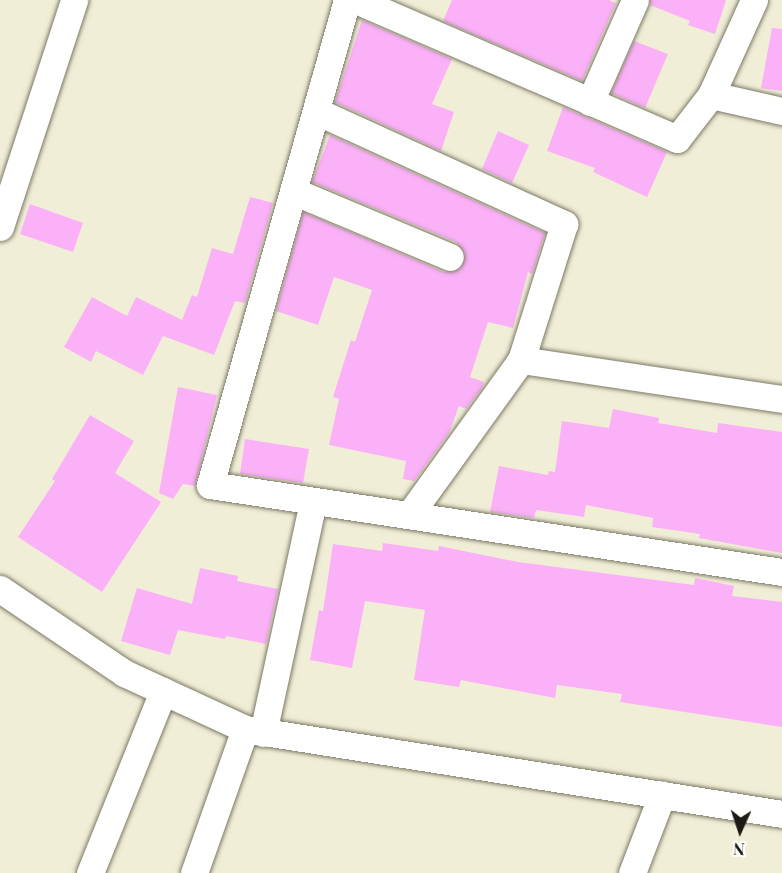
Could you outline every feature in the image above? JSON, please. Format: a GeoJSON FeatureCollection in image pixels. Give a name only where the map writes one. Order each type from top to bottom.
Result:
{"type":"FeatureCollection","features":[{"type":"Feature","properties":{"kind":"street"},"geometry":{"type":"LineString","coordinates":[[0,227],[74,0]]}},
{"type":"Feature","properties":{"kind":"street"},"geometry":{"type":"LineString","coordinates":[[347,0],[210,485],[782,572]]}},
{"type":"Feature","properties":{"kind":"street"},"geometry":{"type":"LineString","coordinates":[[356,0],[676,139],[711,95],[754,0]]}},
{"type":"Feature","properties":{"kind":"street"},"geometry":{"type":"LineString","coordinates":[[590,102],[635,0]]}},
{"type":"Feature","properties":{"kind":"street"},"geometry":{"type":"LineString","coordinates":[[711,95],[782,111]]}},
{"type":"Feature","properties":{"kind":"street"},"geometry":{"type":"LineString","coordinates":[[315,111],[564,224],[521,360],[410,514]]}},
{"type":"Feature","properties":{"kind":"street"},"geometry":{"type":"LineString","coordinates":[[293,191],[450,257]]}},
{"type":"Feature","properties":{"kind":"street"},"geometry":{"type":"LineString","coordinates":[[521,360],[782,399]]}},
{"type":"Feature","properties":{"kind":"street"},"geometry":{"type":"LineString","coordinates":[[194,873],[254,731],[313,501]]}},
{"type":"Feature","properties":{"kind":"street"},"geometry":{"type":"LineString","coordinates":[[0,589],[124,673],[254,731],[782,814]]}},
{"type":"Feature","properties":{"kind":"street"},"geometry":{"type":"LineString","coordinates":[[90,873],[163,691]]}},
{"type":"Feature","properties":{"kind":"street"},"geometry":{"type":"LineString","coordinates":[[632,873],[662,795]]}},
{"type":"Feature","properties":{"kind":"building"},"geometry":{"type":"Polygon","coordinates":[[[452,0],[609,0],[616,3],[582,81],[443,21],[452,0]]]}},
{"type":"Feature","properties":{"kind":"building"},"geometry":{"type":"Polygon","coordinates":[[[650,0],[726,0],[715,34],[688,25],[690,21],[650,5],[650,0]]]}},
{"type":"Feature","properties":{"kind":"building"},"geometry":{"type":"Polygon","coordinates":[[[362,20],[452,59],[432,104],[454,112],[441,151],[335,102],[362,20]]]}},
{"type":"Feature","properties":{"kind":"building"},"geometry":{"type":"Polygon","coordinates":[[[772,28],[782,29],[782,91],[761,88],[772,28]]]}},
{"type":"Feature","properties":{"kind":"building"},"geometry":{"type":"Polygon","coordinates":[[[634,41],[668,54],[645,108],[611,93],[634,41]]]}},
{"type":"Feature","properties":{"kind":"building"},"geometry":{"type":"Polygon","coordinates":[[[563,107],[667,152],[647,197],[593,172],[595,168],[547,151],[563,107]]]}},
{"type":"Feature","properties":{"kind":"building"},"geometry":{"type":"Polygon","coordinates":[[[498,131],[529,145],[512,183],[482,169],[498,131]]]}},
{"type":"Feature","properties":{"kind":"building"},"geometry":{"type":"Polygon","coordinates":[[[330,135],[545,233],[532,274],[528,272],[513,328],[488,322],[470,377],[484,382],[482,388],[466,409],[459,406],[449,433],[414,481],[403,479],[406,461],[329,445],[339,399],[333,397],[351,340],[355,342],[372,290],[334,277],[318,325],[276,311],[303,212],[444,272],[460,269],[465,254],[456,242],[312,182],[330,135]]]}},
{"type":"Feature","properties":{"kind":"building"},"geometry":{"type":"Polygon","coordinates":[[[250,197],[273,203],[245,303],[235,301],[214,355],[163,336],[143,375],[96,351],[91,362],[64,347],[92,297],[127,316],[136,297],[182,320],[192,295],[197,297],[212,248],[233,254],[250,197]]]}},
{"type":"Feature","properties":{"kind":"building"},"geometry":{"type":"Polygon","coordinates":[[[30,204],[83,223],[73,252],[20,234],[30,204]]]}},
{"type":"Feature","properties":{"kind":"building"},"geometry":{"type":"Polygon","coordinates":[[[178,387],[217,395],[195,486],[183,484],[173,499],[159,493],[178,387]]]}},
{"type":"Feature","properties":{"kind":"building"},"geometry":{"type":"Polygon","coordinates":[[[613,409],[659,418],[658,423],[717,433],[718,423],[782,432],[782,553],[699,538],[700,534],[652,527],[653,518],[586,505],[584,517],[536,510],[534,518],[490,512],[499,466],[548,475],[549,471],[555,472],[562,421],[609,428],[613,409]]]}},
{"type":"Feature","properties":{"kind":"building"},"geometry":{"type":"Polygon","coordinates":[[[90,415],[134,441],[115,473],[161,502],[102,592],[18,537],[55,481],[52,479],[90,415]]]}},
{"type":"Feature","properties":{"kind":"building"},"geometry":{"type":"Polygon","coordinates":[[[245,439],[309,449],[303,483],[240,474],[245,439]]]}},
{"type":"Feature","properties":{"kind":"building"},"geometry":{"type":"Polygon","coordinates":[[[383,543],[438,551],[439,546],[518,562],[694,585],[695,578],[734,586],[732,596],[782,602],[782,727],[620,702],[622,694],[557,685],[555,698],[461,680],[459,687],[414,680],[425,610],[365,601],[352,668],[310,660],[319,610],[323,611],[333,544],[382,551],[383,543]]]}},
{"type":"Feature","properties":{"kind":"building"},"geometry":{"type":"Polygon","coordinates":[[[200,568],[238,576],[237,581],[278,589],[266,644],[178,630],[170,655],[121,641],[137,588],[192,604],[200,568]]]}}]}
